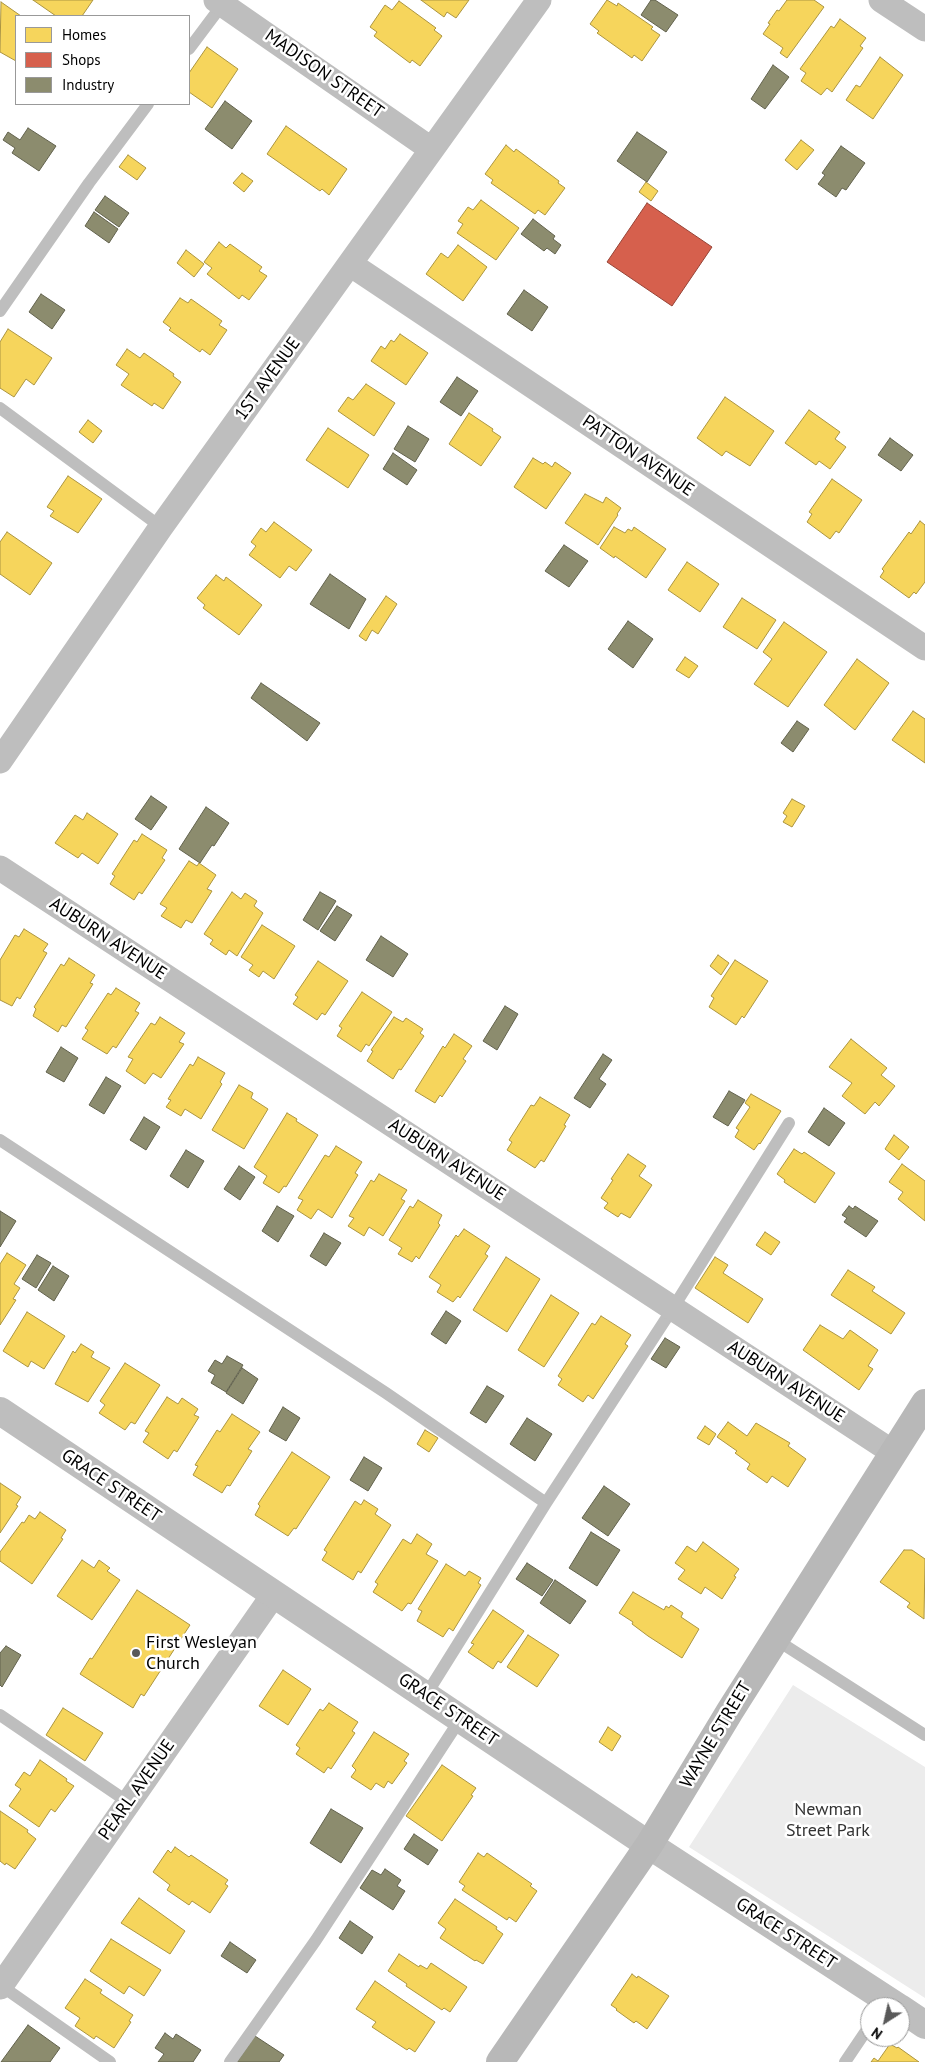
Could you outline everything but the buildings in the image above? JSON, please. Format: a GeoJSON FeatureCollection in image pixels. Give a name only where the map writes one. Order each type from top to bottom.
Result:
{"type":"FeatureCollection","features":[{"type":"Feature","properties":{"kind":"main road","name":"WAYNE STREET"},"geometry":{"type":"LineString","coordinates":[[500,2062],[649,1844],[775,1638],[925,1403]]}},
{"type":"Feature","properties":{"kind":"street","name":"1ST AVENUE"},"geometry":{"type":"LineString","coordinates":[[0,760],[161,526],[539,0]]}},
{"type":"Feature","properties":{"kind":"street"},"geometry":{"type":"LineString","coordinates":[[882,0],[925,29]]}},
{"type":"Feature","properties":{"kind":"street","name":"MADISON STREET"},"geometry":{"type":"LineString","coordinates":[[221,1],[431,149]]}},
{"type":"Feature","properties":{"kind":"street","name":"PATTON AVENUE"},"geometry":{"type":"LineString","coordinates":[[350,264],[925,648]]}},
{"type":"Feature","properties":{"kind":"street","name":"AUBURN AVENUE"},"geometry":{"type":"LineString","coordinates":[[0,868],[894,1452]]}},
{"type":"Feature","properties":{"kind":"street","name":"GRACE STREET"},"geometry":{"type":"LineString","coordinates":[[0,1411],[878,1997]]}},
{"type":"Feature","properties":{"kind":"street","name":"PEARL AVENUE"},"geometry":{"type":"LineString","coordinates":[[0,1986],[274,1594]]}},
{"type":"Feature","properties":{"kind":"street","name":"GRACE STREET"},"geometry":{"type":"LineString","coordinates":[[910,2016],[925,2025]]}},
{"type":"Feature","properties":{"kind":"lane"},"geometry":{"type":"LineString","coordinates":[[190,48],[221,1]]}},
{"type":"Feature","properties":{"kind":"lane"},"geometry":{"type":"LineString","coordinates":[[0,311],[88,182],[147,105]]}},
{"type":"Feature","properties":{"kind":"lane"},"geometry":{"type":"LineString","coordinates":[[0,408],[161,526]]}},
{"type":"Feature","properties":{"kind":"lane"},"geometry":{"type":"LineString","coordinates":[[426,1695],[546,1503],[673,1308],[789,1123]]}},
{"type":"Feature","properties":{"kind":"lane"},"geometry":{"type":"LineString","coordinates":[[0,1140],[369,1382],[546,1503]]}},
{"type":"Feature","properties":{"kind":"lane"},"geometry":{"type":"LineString","coordinates":[[775,1638],[925,1735]]}},
{"type":"Feature","properties":{"kind":"lane"},"geometry":{"type":"LineString","coordinates":[[0,1715],[128,1802]]}},
{"type":"Feature","properties":{"kind":"lane"},"geometry":{"type":"LineString","coordinates":[[230,2062],[316,1940],[461,1718]]}},
{"type":"Feature","properties":{"kind":"lane"},"geometry":{"type":"LineString","coordinates":[[0,1986],[110,2062]]}},
{"type":"Feature","properties":{"kind":"lane"},"geometry":{"type":"LineString","coordinates":[[845,2062],[860,2040]]}},
{"type":"Feature","properties":{"kind":"green space","name":"Newman Street Park"},"geometry":{"type":"Polygon","coordinates":[[[793,1685],[925,1767],[925,1998],[689,1847],[793,1685]]]}},
{"type":"Feature","properties":{"kind":"place","name":"First Wesleyan Church"},"geometry":{"type":"Point","coordinates":[136,1653]}}]}
